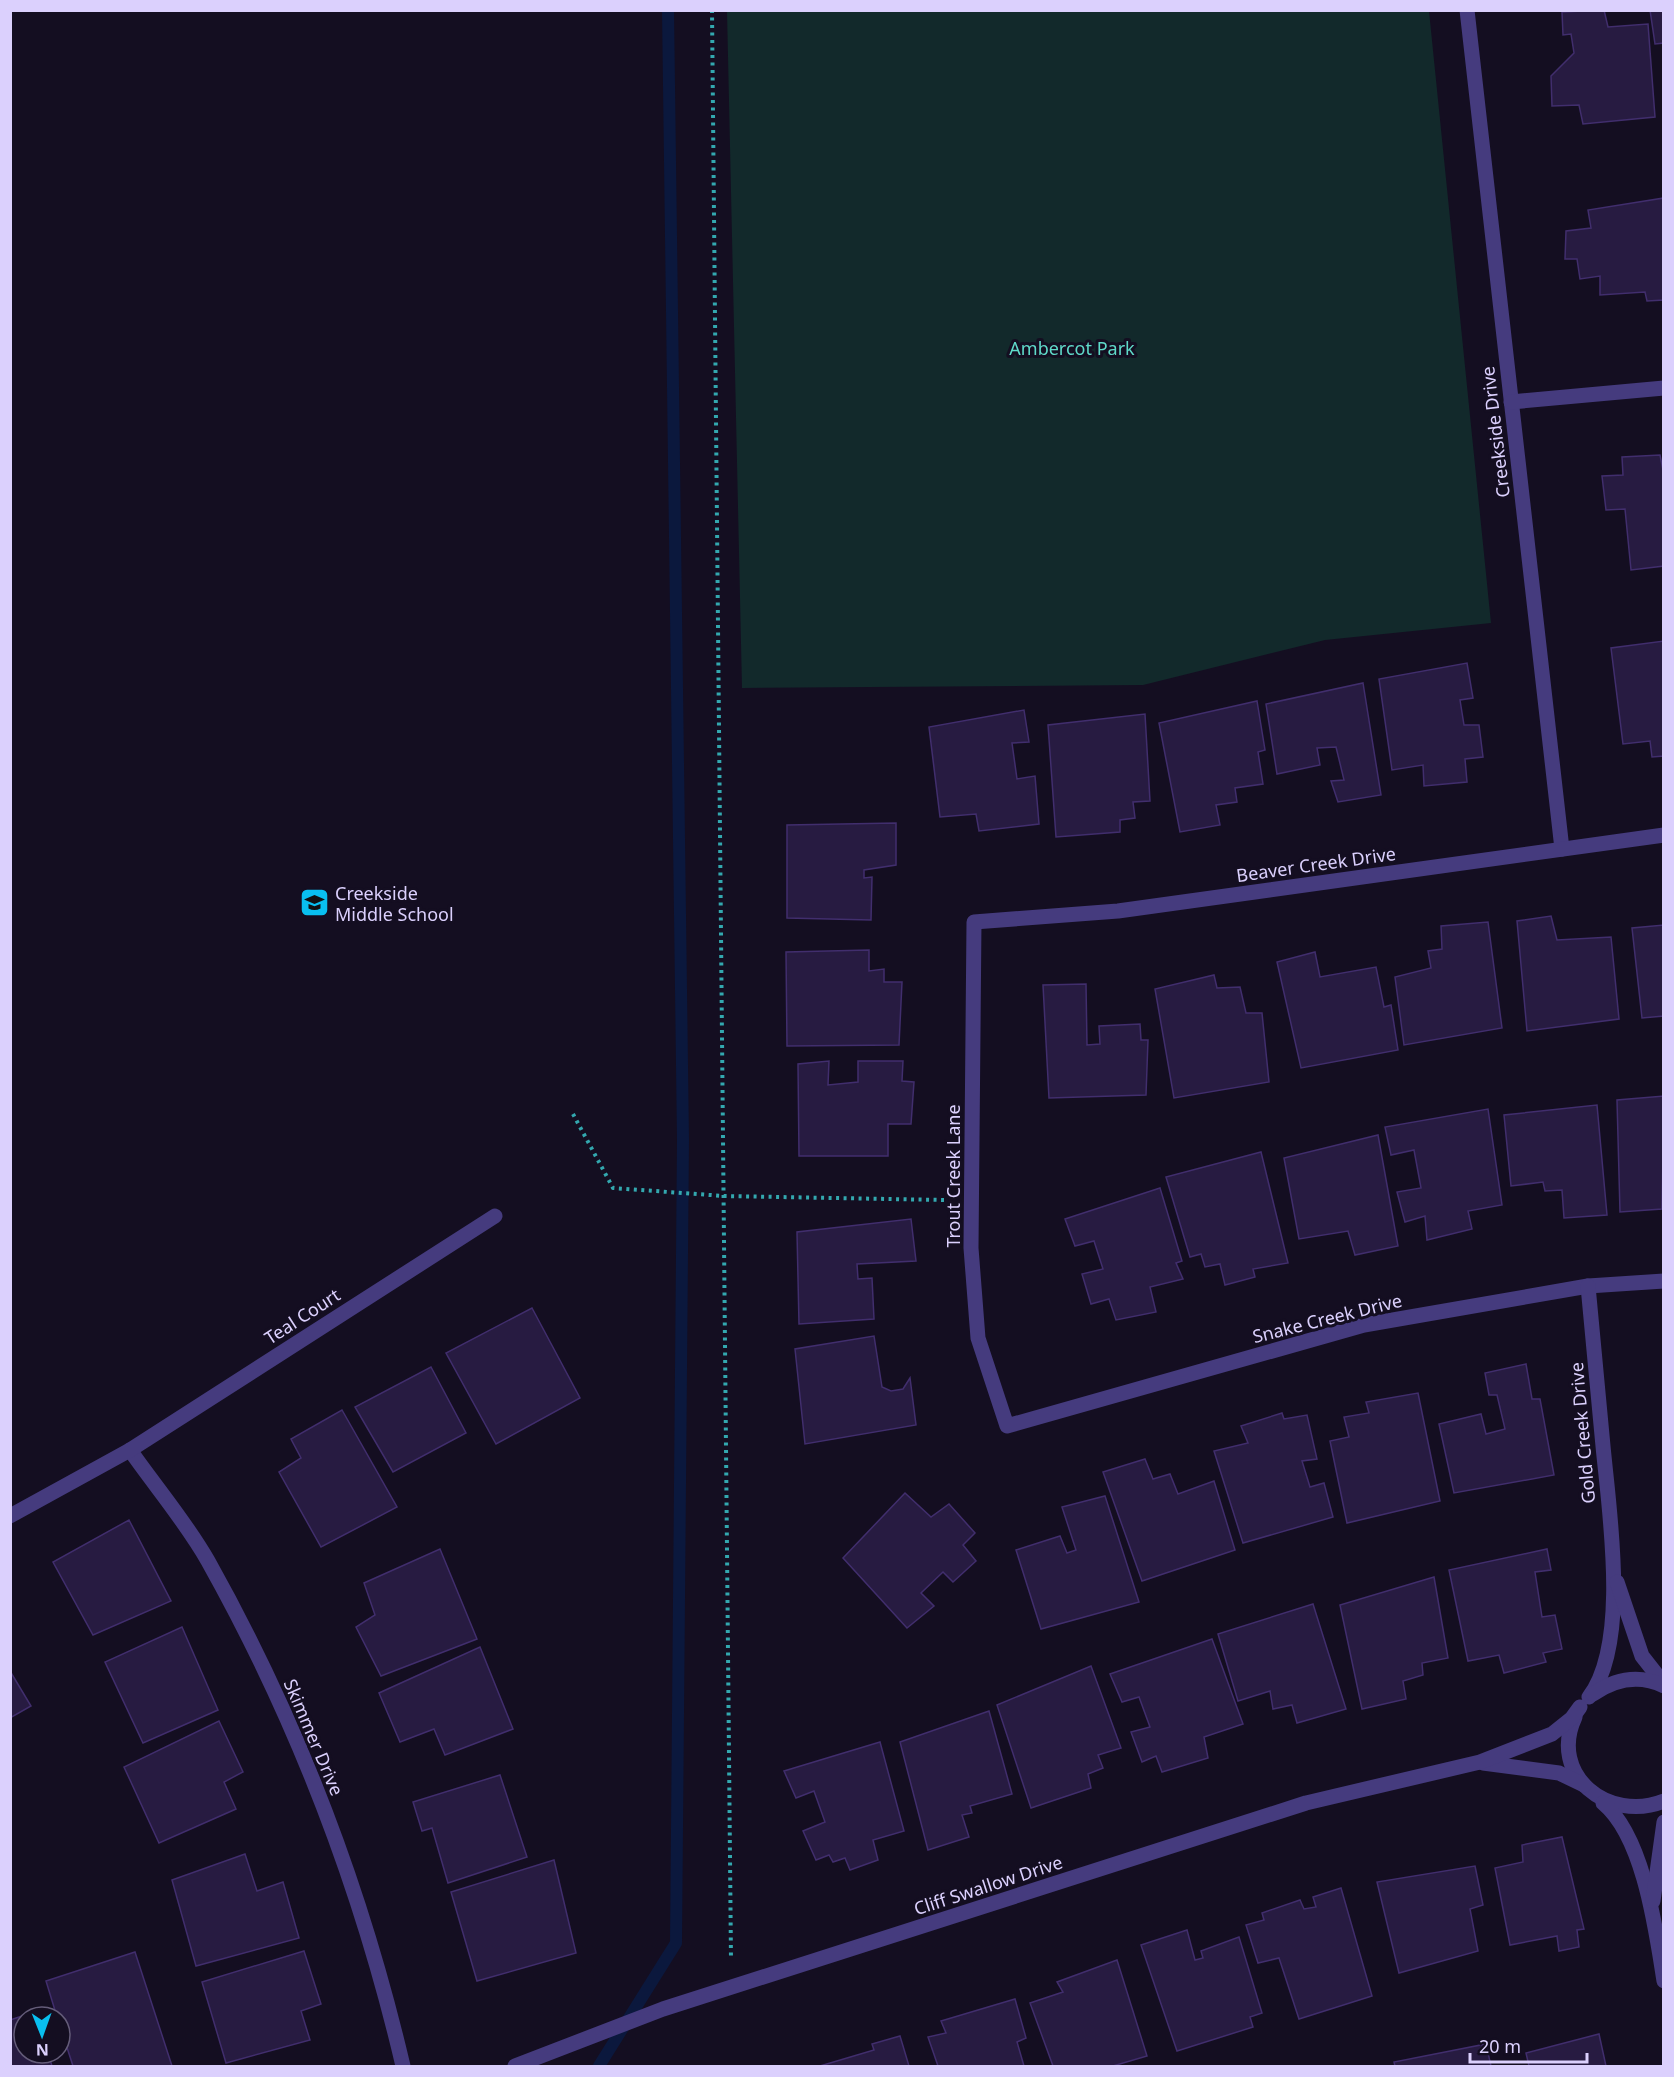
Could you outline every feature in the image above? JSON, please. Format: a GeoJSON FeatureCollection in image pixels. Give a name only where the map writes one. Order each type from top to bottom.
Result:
{"type":"FeatureCollection","features":[{"type":"Feature","properties":{"kind":"street","name":"Creekside Drive"},"geometry":{"type":"LineString","coordinates":[[1467,10],[1562,849]]}},
{"type":"Feature","properties":{"kind":"street"},"geometry":{"type":"LineString","coordinates":[[1511,402],[1664,388]]}},
{"type":"Feature","properties":{"kind":"street","name":"Beaver Creek Drive"},"geometry":{"type":"LineString","coordinates":[[974,922],[1118,911],[1664,835]]}},
{"type":"Feature","properties":{"kind":"street","name":"Trout Creek Lane"},"geometry":{"type":"LineString","coordinates":[[974,922],[971,1248],[978,1338],[1007,1426]]}},
{"type":"Feature","properties":{"kind":"street","name":"Teal Court"},"geometry":{"type":"LineString","coordinates":[[10,1516],[130,1450],[495,1216]]}},
{"type":"Feature","properties":{"kind":"street","name":"Snake Creek Drive"},"geometry":{"type":"LineString","coordinates":[[1007,1426],[1364,1325],[1588,1286],[1664,1281]]}},
{"type":"Feature","properties":{"kind":"street","name":"Gold Creek Drive"},"geometry":{"type":"LineString","coordinates":[[1584,1702],[1597,1686],[1606,1662],[1615,1576],[1588,1286]]}},
{"type":"Feature","properties":{"kind":"street","name":"Skimmer Drive"},"geometry":{"type":"LineString","coordinates":[[130,1450],[207,1559],[257,1654],[303,1759],[359,1908],[403,2067]]}},
{"type":"Feature","properties":{"kind":"street","name":"Gold Creek Drive"},"geometry":{"type":"LineString","coordinates":[[1615,1576],[1642,1656],[1664,1685]]}},
{"type":"Feature","properties":{"kind":"street"},"geometry":{"type":"LineString","coordinates":[[1664,1685],[1643,1679],[1624,1679],[1606,1685],[1584,1702],[1569,1735],[1569,1752],[1577,1776],[1589,1791],[1607,1806],[1624,1828],[1652,1906],[1664,1982]]}},
{"type":"Feature","properties":{"kind":"street","name":"Cliff Swallow Drive"},"geometry":{"type":"LineString","coordinates":[[515,2067],[663,2009],[1306,1803],[1480,1762],[1552,1734],[1572,1719],[1584,1702]]}},
{"type":"Feature","properties":{"kind":"street","name":"Cliff Swallow Drive"},"geometry":{"type":"LineString","coordinates":[[1480,1762],[1558,1773],[1614,1805],[1635,1808],[1664,1801]]}},
{"type":"Feature","properties":{"kind":"street"},"geometry":{"type":"LineString","coordinates":[[1652,1906],[1664,1822]]}},
{"type":"Feature","properties":{"kind":"path"},"geometry":{"type":"LineString","coordinates":[[712,10],[731,1988]]}},
{"type":"Feature","properties":{"kind":"path"},"geometry":{"type":"LineString","coordinates":[[573,1114],[613,1188],[724,1196],[971,1201]]}},
{"type":"Feature","properties":{"kind":"green space","name":"Ambercot Park"},"geometry":{"type":"Polygon","coordinates":[[[727,11],[1429,11],[1491,623],[1325,640],[1143,685],[742,688],[727,11]]]}},
{"type":"Feature","properties":{"kind":"building"},"geometry":{"type":"Polygon","coordinates":[[[1604,10],[1608,27],[1648,24],[1655,117],[1583,124],[1579,105],[1552,106],[1551,76],[1574,53],[1571,34],[1563,35],[1562,12],[1604,10]]]}},
{"type":"Feature","properties":{"kind":"building"},"geometry":{"type":"Polygon","coordinates":[[[1650,10],[1664,10],[1664,43],[1655,44],[1650,10]]]}},
{"type":"Feature","properties":{"kind":"building"},"geometry":{"type":"Polygon","coordinates":[[[1664,198],[1664,300],[1647,301],[1645,292],[1600,295],[1600,276],[1580,279],[1577,259],[1565,259],[1566,231],[1591,228],[1588,210],[1664,198]]]}},
{"type":"Feature","properties":{"kind":"building"},"geometry":{"type":"Polygon","coordinates":[[[1660,455],[1664,475],[1664,566],[1631,570],[1625,509],[1606,510],[1602,476],[1623,475],[1622,457],[1660,455]]]}},
{"type":"Feature","properties":{"kind":"building"},"geometry":{"type":"Polygon","coordinates":[[[1664,641],[1664,756],[1652,757],[1650,741],[1623,744],[1611,648],[1664,641]]]}},
{"type":"Feature","properties":{"kind":"building"},"geometry":{"type":"Polygon","coordinates":[[[1467,663],[1473,698],[1460,700],[1464,725],[1479,725],[1483,757],[1465,759],[1467,782],[1424,786],[1423,765],[1392,770],[1379,679],[1467,663]]]}},
{"type":"Feature","properties":{"kind":"building"},"geometry":{"type":"Polygon","coordinates":[[[1363,683],[1381,795],[1338,802],[1331,781],[1344,780],[1336,747],[1317,748],[1320,765],[1277,774],[1266,704],[1363,683]]]}},
{"type":"Feature","properties":{"kind":"building"},"geometry":{"type":"Polygon","coordinates":[[[1257,701],[1265,750],[1258,752],[1263,784],[1235,788],[1237,802],[1216,805],[1220,825],[1180,832],[1159,723],[1257,701]]]}},
{"type":"Feature","properties":{"kind":"building"},"geometry":{"type":"Polygon","coordinates":[[[1024,710],[1029,742],[1012,743],[1017,779],[1035,776],[1039,824],[979,831],[976,814],[940,817],[929,727],[1024,710]]]}},
{"type":"Feature","properties":{"kind":"building"},"geometry":{"type":"Polygon","coordinates":[[[1145,714],[1150,801],[1133,802],[1135,818],[1120,820],[1120,832],[1056,837],[1048,725],[1145,714]]]}},
{"type":"Feature","properties":{"kind":"building"},"geometry":{"type":"Polygon","coordinates":[[[896,823],[896,865],[864,870],[864,878],[872,877],[871,920],[787,918],[787,825],[896,823]]]}},
{"type":"Feature","properties":{"kind":"building"},"geometry":{"type":"Polygon","coordinates":[[[1551,916],[1557,940],[1611,937],[1619,1019],[1527,1031],[1517,921],[1551,916]]]}},
{"type":"Feature","properties":{"kind":"building"},"geometry":{"type":"Polygon","coordinates":[[[1488,922],[1502,1028],[1404,1045],[1395,977],[1431,968],[1428,951],[1442,949],[1441,926],[1488,922]]]}},
{"type":"Feature","properties":{"kind":"building"},"geometry":{"type":"Polygon","coordinates":[[[1664,925],[1664,1016],[1642,1018],[1632,928],[1664,925]]]}},
{"type":"Feature","properties":{"kind":"building"},"geometry":{"type":"Polygon","coordinates":[[[869,950],[869,971],[884,969],[884,982],[902,982],[899,1045],[787,1046],[786,952],[869,950]]]}},
{"type":"Feature","properties":{"kind":"building"},"geometry":{"type":"Polygon","coordinates":[[[1315,952],[1320,977],[1376,967],[1384,1007],[1391,1005],[1398,1050],[1301,1068],[1277,962],[1315,952]]]}},
{"type":"Feature","properties":{"kind":"building"},"geometry":{"type":"Polygon","coordinates":[[[1214,975],[1217,988],[1240,987],[1246,1013],[1262,1013],[1269,1082],[1174,1098],[1155,989],[1214,975]]]}},
{"type":"Feature","properties":{"kind":"building"},"geometry":{"type":"Polygon","coordinates":[[[1086,984],[1087,1045],[1100,1044],[1099,1026],[1140,1024],[1141,1040],[1148,1040],[1146,1095],[1049,1098],[1043,985],[1086,984]]]}},
{"type":"Feature","properties":{"kind":"building"},"geometry":{"type":"Polygon","coordinates":[[[829,1061],[828,1085],[858,1082],[858,1061],[903,1061],[902,1081],[914,1082],[911,1124],[888,1124],[888,1156],[799,1156],[798,1064],[829,1061]]]}},
{"type":"Feature","properties":{"kind":"building"},"geometry":{"type":"Polygon","coordinates":[[[1664,1096],[1662,1209],[1620,1212],[1617,1100],[1664,1096]]]}},
{"type":"Feature","properties":{"kind":"building"},"geometry":{"type":"Polygon","coordinates":[[[1597,1105],[1607,1215],[1564,1218],[1562,1190],[1545,1191],[1543,1182],[1511,1186],[1504,1115],[1597,1105]]]}},
{"type":"Feature","properties":{"kind":"building"},"geometry":{"type":"Polygon","coordinates":[[[1488,1109],[1502,1205],[1468,1211],[1472,1229],[1427,1240],[1425,1216],[1405,1222],[1397,1192],[1421,1188],[1414,1150],[1391,1155],[1385,1127],[1488,1109]]]}},
{"type":"Feature","properties":{"kind":"building"},"geometry":{"type":"Polygon","coordinates":[[[1378,1135],[1398,1246],[1355,1255],[1348,1231],[1299,1239],[1284,1158],[1378,1135]]]}},
{"type":"Feature","properties":{"kind":"building"},"geometry":{"type":"Polygon","coordinates":[[[1261,1152],[1288,1263],[1253,1269],[1255,1277],[1225,1285],[1220,1264],[1205,1267],[1201,1254],[1190,1257],[1166,1177],[1261,1152]]]}},
{"type":"Feature","properties":{"kind":"building"},"geometry":{"type":"Polygon","coordinates":[[[1160,1188],[1182,1261],[1176,1263],[1183,1279],[1150,1287],[1156,1312],[1116,1320],[1109,1299],[1091,1304],[1082,1274],[1103,1269],[1094,1241],[1075,1246],[1065,1219],[1160,1188]]]}},
{"type":"Feature","properties":{"kind":"building"},"geometry":{"type":"Polygon","coordinates":[[[911,1219],[916,1261],[857,1264],[858,1279],[872,1278],[874,1319],[799,1324],[797,1232],[911,1219]]]}},
{"type":"Feature","properties":{"kind":"building"},"geometry":{"type":"Polygon","coordinates":[[[532,1308],[580,1398],[496,1444],[446,1353],[532,1308]]]}},
{"type":"Feature","properties":{"kind":"building"},"geometry":{"type":"Polygon","coordinates":[[[874,1336],[882,1387],[891,1391],[903,1389],[910,1378],[916,1425],[805,1444],[795,1349],[874,1336]]]}},
{"type":"Feature","properties":{"kind":"building"},"geometry":{"type":"Polygon","coordinates":[[[1526,1364],[1532,1399],[1540,1399],[1554,1475],[1454,1493],[1439,1424],[1481,1414],[1486,1434],[1505,1429],[1497,1395],[1489,1395],[1485,1373],[1526,1364]]]}},
{"type":"Feature","properties":{"kind":"building"},"geometry":{"type":"Polygon","coordinates":[[[431,1367],[466,1433],[393,1472],[355,1407],[431,1367]]]}},
{"type":"Feature","properties":{"kind":"building"},"geometry":{"type":"Polygon","coordinates":[[[1418,1393],[1440,1501],[1347,1523],[1330,1441],[1349,1437],[1344,1417],[1369,1413],[1366,1402],[1418,1393]]]}},
{"type":"Feature","properties":{"kind":"building"},"geometry":{"type":"Polygon","coordinates":[[[342,1410],[397,1507],[321,1547],[279,1472],[301,1458],[291,1439],[342,1410]]]}},
{"type":"Feature","properties":{"kind":"building"},"geometry":{"type":"Polygon","coordinates":[[[1282,1413],[1284,1419],[1307,1415],[1317,1459],[1302,1461],[1310,1487],[1324,1483],[1333,1517],[1243,1543],[1214,1451],[1248,1443],[1241,1426],[1282,1413]]]}},
{"type":"Feature","properties":{"kind":"building"},"geometry":{"type":"Polygon","coordinates":[[[1145,1459],[1153,1479],[1170,1474],[1178,1494],[1214,1481],[1235,1550],[1142,1581],[1103,1472],[1145,1459]]]}},
{"type":"Feature","properties":{"kind":"building"},"geometry":{"type":"Polygon","coordinates":[[[905,1493],[931,1517],[949,1504],[975,1533],[963,1545],[976,1561],[953,1582],[943,1572],[921,1593],[934,1606],[907,1628],[843,1558],[905,1493]]]}},
{"type":"Feature","properties":{"kind":"building"},"geometry":{"type":"Polygon","coordinates":[[[1105,1496],[1139,1602],[1041,1629],[1016,1550],[1060,1536],[1067,1553],[1076,1550],[1062,1507],[1105,1496]]]}},
{"type":"Feature","properties":{"kind":"building"},"geometry":{"type":"Polygon","coordinates":[[[129,1520],[171,1601],[93,1635],[53,1562],[129,1520]]]}},
{"type":"Feature","properties":{"kind":"building"},"geometry":{"type":"Polygon","coordinates":[[[440,1549],[477,1639],[381,1676],[356,1627],[375,1615],[364,1583],[440,1549]]]}},
{"type":"Feature","properties":{"kind":"building"},"geometry":{"type":"Polygon","coordinates":[[[1547,1549],[1551,1570],[1535,1572],[1542,1617],[1555,1615],[1562,1649],[1543,1653],[1546,1662],[1504,1673],[1499,1655],[1468,1661],[1449,1570],[1547,1549]]]}},
{"type":"Feature","properties":{"kind":"building"},"geometry":{"type":"Polygon","coordinates":[[[1434,1577],[1448,1658],[1422,1663],[1423,1675],[1403,1681],[1406,1699],[1362,1709],[1340,1605],[1434,1577]]]}},
{"type":"Feature","properties":{"kind":"building"},"geometry":{"type":"Polygon","coordinates":[[[1313,1604],[1346,1709],[1297,1723],[1292,1705],[1273,1709],[1270,1691],[1238,1701],[1218,1634],[1313,1604]]]}},
{"type":"Feature","properties":{"kind":"building"},"geometry":{"type":"Polygon","coordinates":[[[182,1627],[218,1710],[143,1743],[105,1662],[182,1627]]]}},
{"type":"Feature","properties":{"kind":"building"},"geometry":{"type":"Polygon","coordinates":[[[1212,1639],[1243,1724],[1204,1737],[1208,1758],[1162,1772],[1156,1756],[1142,1762],[1131,1732],[1150,1727],[1139,1697],[1122,1702],[1110,1674],[1212,1639]]]}},
{"type":"Feature","properties":{"kind":"building"},"geometry":{"type":"Polygon","coordinates":[[[480,1647],[513,1729],[445,1755],[434,1729],[400,1742],[379,1693],[480,1647]]]}},
{"type":"Feature","properties":{"kind":"building"},"geometry":{"type":"Polygon","coordinates":[[[1091,1666],[1121,1748],[1098,1755],[1103,1768],[1088,1774],[1091,1788],[1031,1808],[997,1705],[1091,1666]]]}},
{"type":"Feature","properties":{"kind":"building"},"geometry":{"type":"Polygon","coordinates":[[[10,1671],[31,1706],[10,1718],[10,1671]]]}},
{"type":"Feature","properties":{"kind":"building"},"geometry":{"type":"Polygon","coordinates":[[[989,1711],[1012,1794],[970,1806],[972,1813],[962,1815],[969,1837],[928,1850],[900,1742],[989,1711]]]}},
{"type":"Feature","properties":{"kind":"building"},"geometry":{"type":"Polygon","coordinates":[[[219,1721],[243,1772],[224,1782],[236,1809],[159,1843],[124,1767],[219,1721]]]}},
{"type":"Feature","properties":{"kind":"building"},"geometry":{"type":"Polygon","coordinates":[[[880,1742],[904,1831],[873,1840],[878,1860],[850,1870],[845,1858],[833,1862],[829,1855],[816,1860],[803,1831],[825,1822],[814,1791],[796,1798],[784,1771],[880,1742]]]}},
{"type":"Feature","properties":{"kind":"building"},"geometry":{"type":"Polygon","coordinates":[[[500,1775],[527,1857],[448,1883],[432,1828],[422,1831],[413,1802],[500,1775]]]}},
{"type":"Feature","properties":{"kind":"building"},"geometry":{"type":"Polygon","coordinates":[[[1562,1837],[1584,1929],[1577,1930],[1579,1947],[1559,1951],[1557,1936],[1510,1945],[1495,1868],[1523,1862],[1522,1845],[1562,1837]]]}},
{"type":"Feature","properties":{"kind":"building"},"geometry":{"type":"Polygon","coordinates":[[[245,1854],[257,1891],[283,1882],[299,1938],[196,1966],[172,1880],[245,1854]]]}},
{"type":"Feature","properties":{"kind":"building"},"geometry":{"type":"Polygon","coordinates":[[[554,1860],[576,1953],[477,1981],[451,1892],[554,1860]]]}},
{"type":"Feature","properties":{"kind":"building"},"geometry":{"type":"Polygon","coordinates":[[[1475,1866],[1483,1905],[1470,1909],[1478,1951],[1399,1973],[1377,1882],[1475,1866]]]}},
{"type":"Feature","properties":{"kind":"building"},"geometry":{"type":"Polygon","coordinates":[[[1341,1888],[1372,1996],[1299,2019],[1279,1958],[1258,1963],[1246,1925],[1264,1920],[1262,1913],[1300,1900],[1304,1909],[1316,1907],[1313,1897],[1341,1888]]]}},
{"type":"Feature","properties":{"kind":"building"},"geometry":{"type":"Polygon","coordinates":[[[1187,1930],[1195,1960],[1203,1958],[1201,1951],[1239,1937],[1262,2013],[1250,2017],[1253,2027],[1177,2051],[1141,1945],[1187,1930]]]}},
{"type":"Feature","properties":{"kind":"building"},"geometry":{"type":"Polygon","coordinates":[[[304,1951],[321,2004],[301,2011],[310,2040],[226,2063],[202,1982],[304,1951]]]}},
{"type":"Feature","properties":{"kind":"building"},"geometry":{"type":"Polygon","coordinates":[[[135,1952],[172,2066],[73,2066],[72,2005],[53,2005],[46,1981],[135,1952]]]}},
{"type":"Feature","properties":{"kind":"building"},"geometry":{"type":"Polygon","coordinates":[[[1117,1960],[1147,2056],[1113,2066],[1053,2066],[1030,2003],[1063,1992],[1057,1982],[1117,1960]]]}},
{"type":"Feature","properties":{"kind":"building"},"geometry":{"type":"Polygon","coordinates":[[[1015,1999],[1026,2038],[1017,2042],[1024,2066],[938,2066],[928,2037],[946,2033],[941,2021],[1015,1999]]]}},
{"type":"Feature","properties":{"kind":"building"},"geometry":{"type":"Polygon","coordinates":[[[12,2019],[12,2065],[52,2066],[10,2066],[10,2020],[12,2019]]]}},
{"type":"Feature","properties":{"kind":"building"},"geometry":{"type":"Polygon","coordinates":[[[1599,2034],[1606,2066],[1529,2066],[1526,2053],[1599,2034]]]}},
{"type":"Feature","properties":{"kind":"building"},"geometry":{"type":"Polygon","coordinates":[[[900,2036],[909,2066],[820,2066],[874,2050],[872,2044],[900,2036]]]}},
{"type":"Feature","properties":{"kind":"building"},"geometry":{"type":"Polygon","coordinates":[[[1486,2044],[1491,2066],[1395,2066],[1394,2062],[1486,2044]]]}},
{"type":"Feature","properties":{"kind":"waterway"},"geometry":{"type":"LineString","coordinates":[[599,2066],[676,1943],[683,1140],[668,10]]}},
{"type":"Feature","properties":{"kind":"place","name":"Creekside Middle School"},"geometry":{"type":"Point","coordinates":[314,903]}}]}
